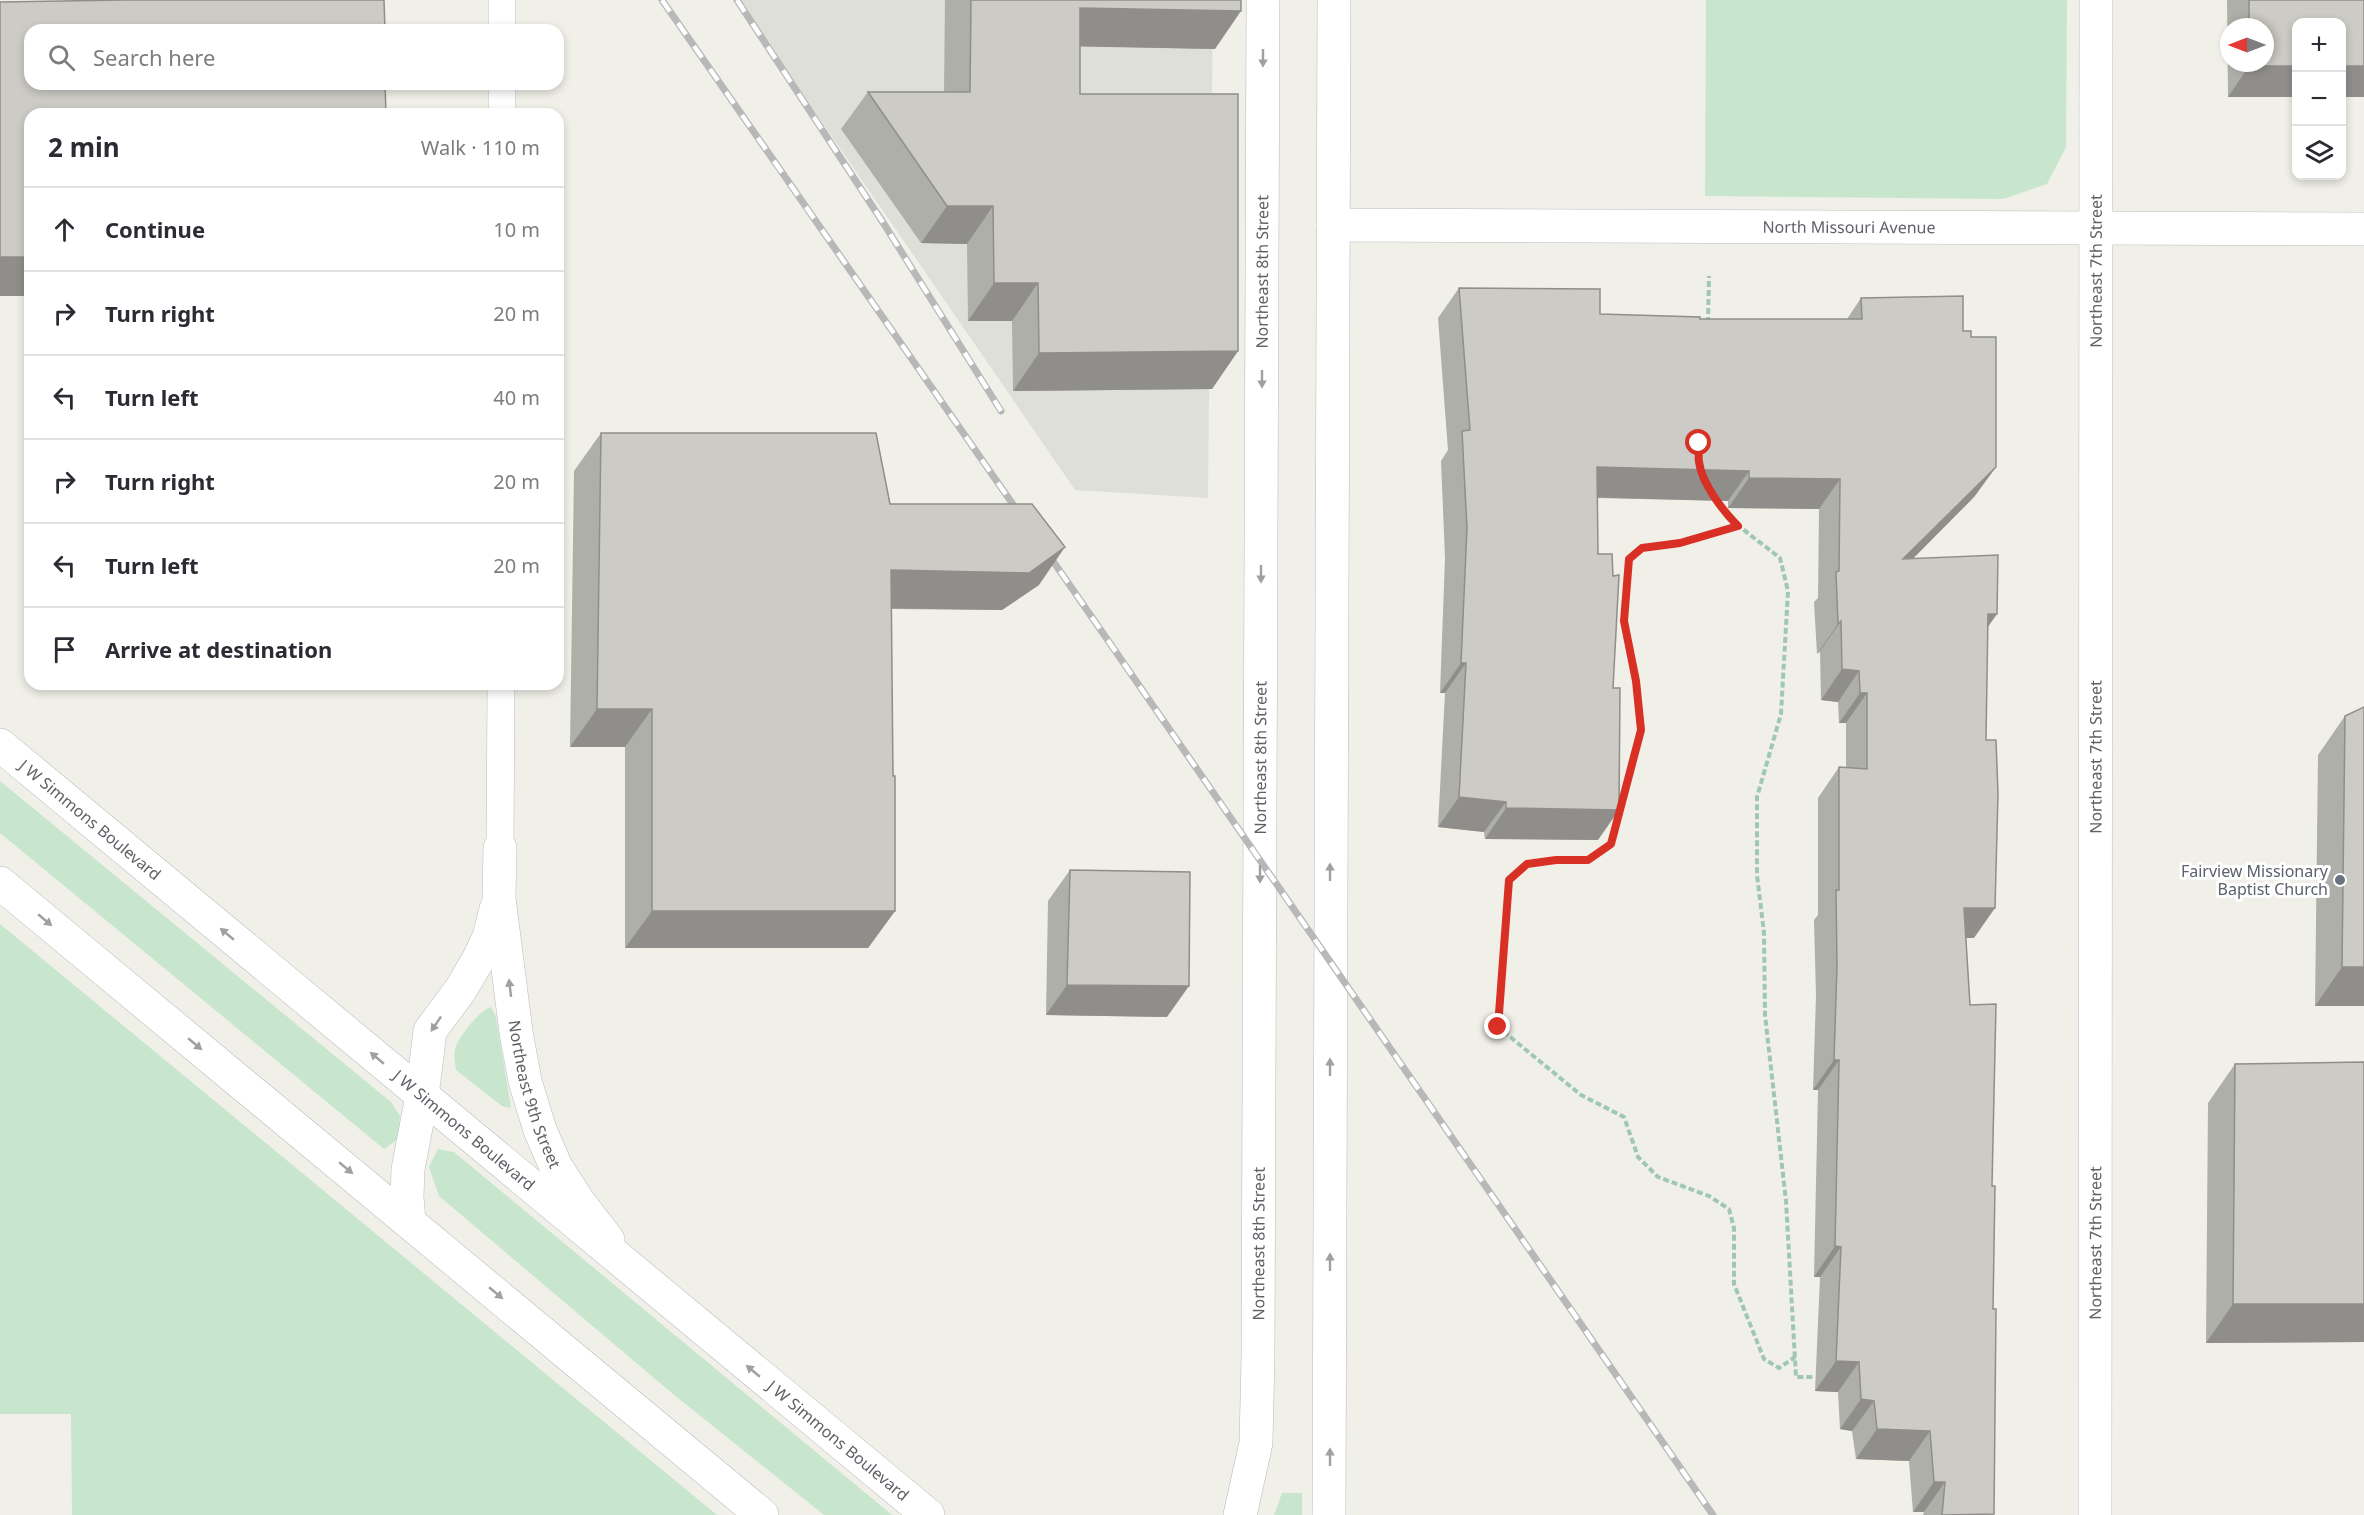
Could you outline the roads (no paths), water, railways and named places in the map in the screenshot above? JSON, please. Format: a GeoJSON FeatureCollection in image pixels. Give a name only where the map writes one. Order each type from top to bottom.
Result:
{"type":"FeatureCollection","features":[{"type":"Feature","properties":{"kind":"street","name":"Northeast 8th Street"},"geometry":{"type":"LineString","coordinates":[[1240,1515],[1256,1443],[1258,1357],[1263,0]]}},
{"type":"Feature","properties":{"kind":"street"},"geometry":{"type":"LineString","coordinates":[[1329,1515],[1334,0]]}},
{"type":"Feature","properties":{"kind":"street","name":"Northeast 7th Street"},"geometry":{"type":"LineString","coordinates":[[2095,1515],[2094,228],[2096,0]]}},
{"type":"Feature","properties":{"kind":"street","name":"North Missouri Avenue"},"geometry":{"type":"LineString","coordinates":[[1333,225],[2364,230]]}},
{"type":"Feature","properties":{"kind":"street","name":"J W Simmons Boulevard"},"geometry":{"type":"LineString","coordinates":[[0,745],[928,1515]]}},
{"type":"Feature","properties":{"kind":"street","name":"Northeast 9th Street"},"geometry":{"type":"LineString","coordinates":[[500,848],[499,898],[516,1032],[525,1081],[540,1130],[556,1167],[578,1201],[629,1268]]}},
{"type":"Feature","properties":{"kind":"street"},"geometry":{"type":"LineString","coordinates":[[0,883],[762,1515]]}},
{"type":"Feature","properties":{"kind":"street","name":"Northeast 9th Street"},"geometry":{"type":"LineString","coordinates":[[409,1221],[408,1169],[422,1096],[430,1031],[461,989],[478,960],[489,937],[499,898]]}},
{"type":"Feature","properties":{"kind":"lane"},"geometry":{"type":"LineString","coordinates":[[502,0],[502,24]]}},
{"type":"Feature","properties":{"kind":"lane"},"geometry":{"type":"LineString","coordinates":[[502,90],[502,108]]}},
{"type":"Feature","properties":{"kind":"lane"},"geometry":{"type":"LineString","coordinates":[[500,848],[501,690]]}},
{"type":"Feature","properties":{"kind":"railway"},"geometry":{"type":"LineString","coordinates":[[662,0],[1021,516]]}},
{"type":"Feature","properties":{"kind":"railway"},"geometry":{"type":"LineString","coordinates":[[737,0],[884,224],[1001,411]]}},
{"type":"Feature","properties":{"kind":"railway"},"geometry":{"type":"LineString","coordinates":[[1044,548],[1713,1515]]}},
{"type":"Feature","properties":{"kind":"place","name":"Fairview Missionary Baptist Church"},"geometry":{"type":"Point","coordinates":[2340,880]}}]}
